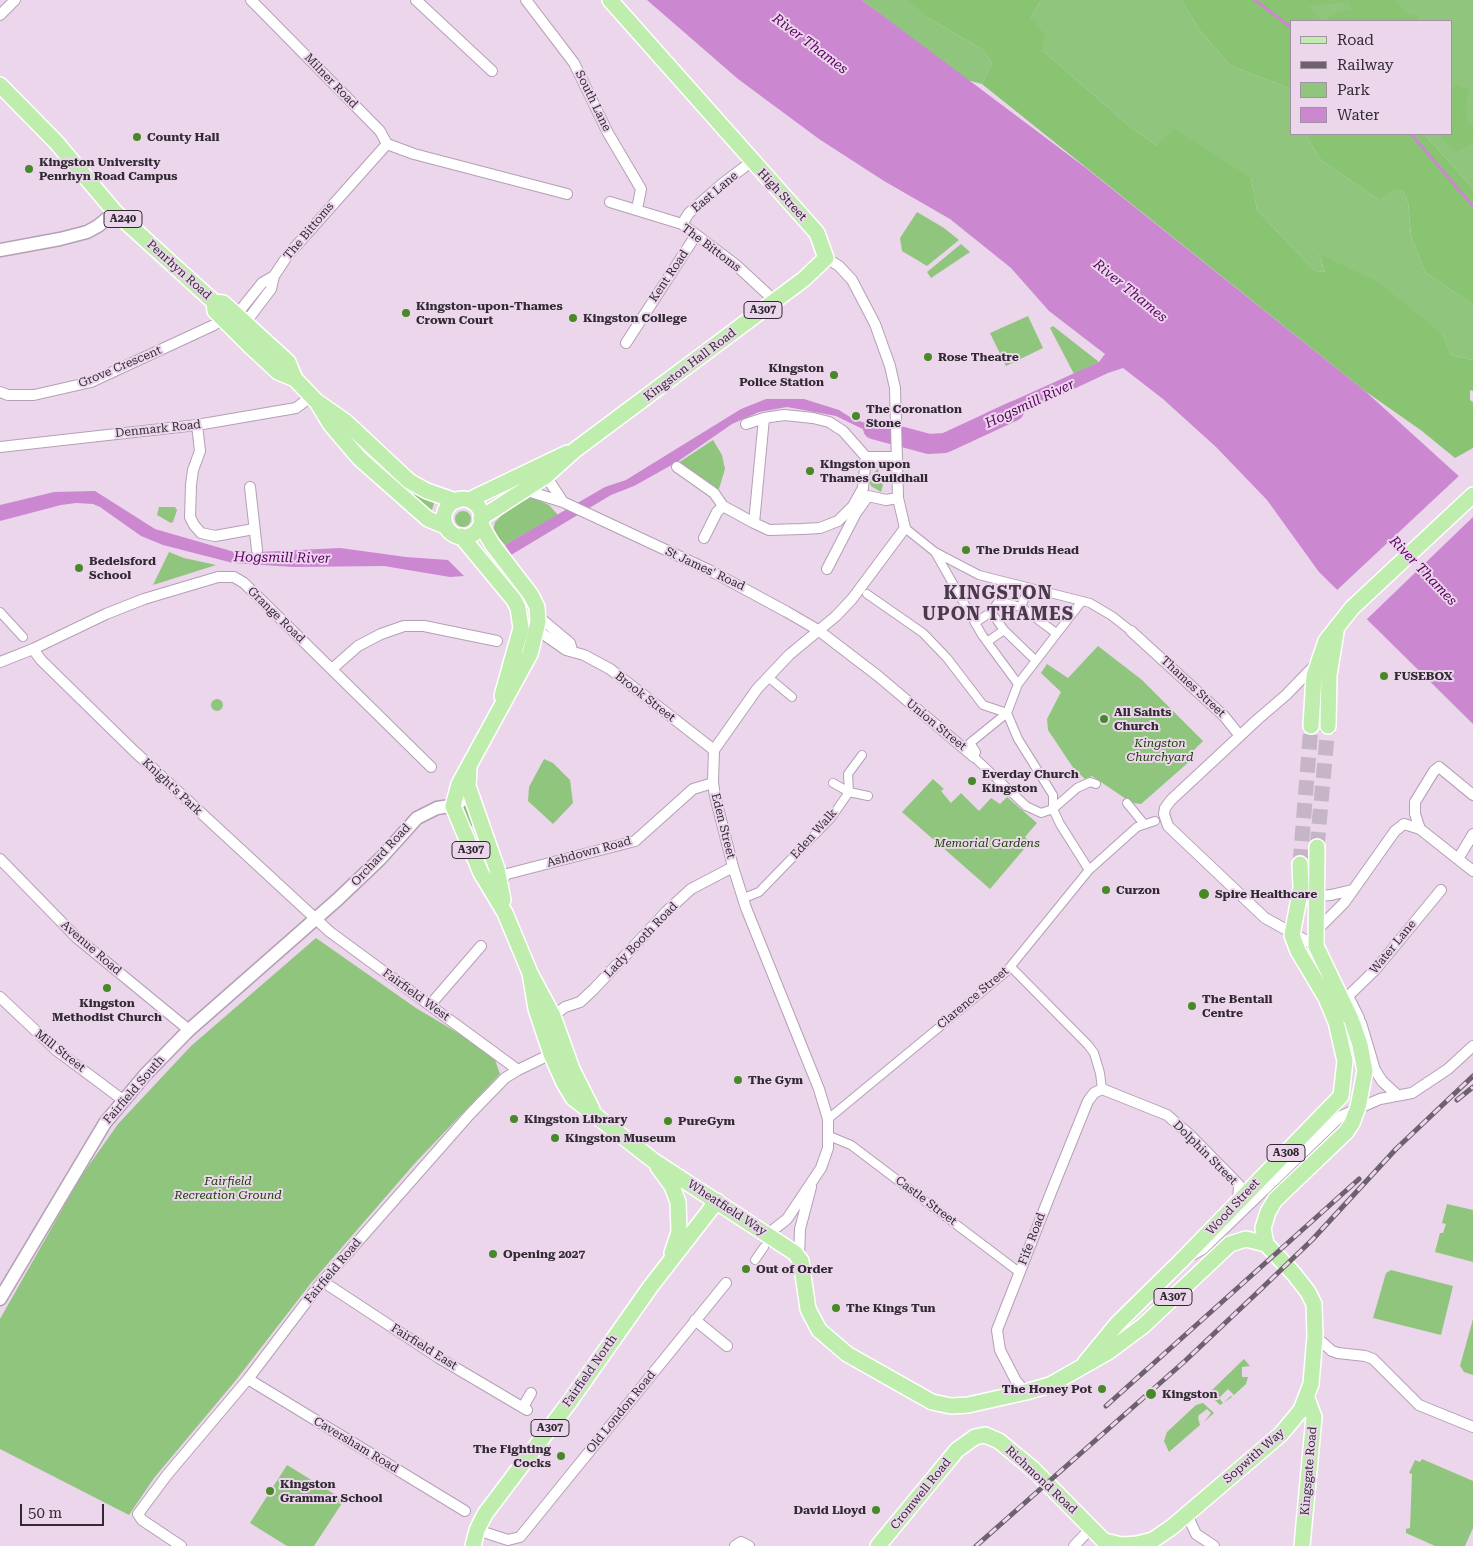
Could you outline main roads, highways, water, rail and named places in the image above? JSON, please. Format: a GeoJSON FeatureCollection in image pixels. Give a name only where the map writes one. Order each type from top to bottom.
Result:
{"type":"FeatureCollection","features":[{"type":"Feature","properties":{"kind":"main road","name":"High Street"},"geometry":{"type":"LineString","coordinates":[[610,0],[817,233],[823,244],[826,258]]}},
{"type":"Feature","properties":{"kind":"main road","name":"Penrhyn Road"},"geometry":{"type":"LineString","coordinates":[[0,85],[56,142],[115,212],[214,302],[223,304],[234,321],[288,362],[295,379],[315,399],[346,422],[409,481],[427,492],[462,500]]}},
{"type":"Feature","properties":{"kind":"main road","name":"Kingston Hall Road"},"geometry":{"type":"LineString","coordinates":[[481,521],[546,476],[575,450],[804,279],[826,258]]}},
{"type":"Feature","properties":{"kind":"main road","name":"Penrhyn Road"},"geometry":{"type":"LineString","coordinates":[[315,399],[331,425],[359,458],[428,519],[445,526]]}},
{"type":"Feature","properties":{"kind":"main road","name":"Kingston Hall Road"},"geometry":{"type":"LineString","coordinates":[[462,500],[575,450]]}},
{"type":"Feature","properties":{"kind":"main road"},"geometry":{"type":"LineString","coordinates":[[1311,726],[1312,692],[1324,653],[1337,629],[1352,608],[1473,495]]}},
{"type":"Feature","properties":{"kind":"main road"},"geometry":{"type":"LineString","coordinates":[[462,500],[479,508],[481,521],[470,535],[460,536],[450,532],[445,526],[447,510],[462,500]]}},
{"type":"Feature","properties":{"kind":"main road","name":"Wheatfield Way"},"geometry":{"type":"LineString","coordinates":[[481,521],[492,544],[531,595],[538,624],[530,654],[469,765],[455,794],[453,806],[481,873],[499,880]]}},
{"type":"Feature","properties":{"kind":"main road","name":"Wheatfield Way"},"geometry":{"type":"LineString","coordinates":[[460,536],[514,600],[520,618],[521,628],[505,682],[500,709]]}},
{"type":"Feature","properties":{"kind":"main road"},"geometry":{"type":"LineString","coordinates":[[1324,653],[1329,675],[1328,726]]}},
{"type":"Feature","properties":{"kind":"main road","name":"Wheatfield Way"},"geometry":{"type":"LineString","coordinates":[[469,765],[468,786],[499,880],[505,913],[530,973],[553,1016],[572,1069],[596,1116]]}},
{"type":"Feature","properties":{"kind":"main road","name":"Wood Street"},"geometry":{"type":"LineString","coordinates":[[1266,1244],[1263,1228],[1268,1212],[1275,1200],[1346,1132],[1358,1107],[1364,1071],[1360,1045],[1349,1022],[1345,999],[1316,943],[1317,847]]}},
{"type":"Feature","properties":{"kind":"main road","name":"Wood Street"},"geometry":{"type":"LineString","coordinates":[[1300,864],[1301,888],[1292,935],[1298,951],[1326,998],[1349,1022]]}},
{"type":"Feature","properties":{"kind":"main road","name":"Wheatfield Way"},"geometry":{"type":"LineString","coordinates":[[530,973],[536,1009],[551,1054],[564,1083],[574,1098],[654,1161],[717,1201],[766,1241],[799,1257],[808,1309],[819,1330],[832,1343],[932,1402],[952,1406],[968,1405]]}},
{"type":"Feature","properties":{"kind":"main road","name":"Wood Street"},"geometry":{"type":"LineString","coordinates":[[968,1405],[1050,1385],[1082,1366],[1118,1324],[1182,1261],[1341,1096],[1349,1022]]}},
{"type":"Feature","properties":{"kind":"main road","name":"Wheatfield Way"},"geometry":{"type":"LineString","coordinates":[[654,1161],[672,1186],[678,1202],[679,1232],[666,1265]]}},
{"type":"Feature","properties":{"kind":"main road","name":"Fairfield North"},"geometry":{"type":"LineString","coordinates":[[473,1546],[477,1530],[485,1514],[568,1404],[666,1265],[717,1201]]}},
{"type":"Feature","properties":{"kind":"main road","name":"A307"},"geometry":{"type":"LineString","coordinates":[[1082,1366],[1108,1352],[1143,1326],[1230,1244],[1246,1239],[1266,1244]]}},
{"type":"Feature","properties":{"kind":"main road","name":"Sopwith Way"},"geometry":{"type":"LineString","coordinates":[[1107,1544],[1137,1544],[1154,1540],[1280,1434],[1301,1410],[1311,1384],[1316,1336],[1314,1304],[1308,1292],[1266,1244]]}},
{"type":"Feature","properties":{"kind":"main road","name":"Kingsgate Road"},"geometry":{"type":"LineString","coordinates":[[1302,1546],[1314,1417],[1306,1398]]}},
{"type":"Feature","properties":{"kind":"main road","name":"Richmond Road"},"geometry":{"type":"LineString","coordinates":[[965,1443],[975,1437],[984,1435],[999,1441],[1033,1469],[1107,1544]]}},
{"type":"Feature","properties":{"kind":"main road","name":"Cromwell Road"},"geometry":{"type":"LineString","coordinates":[[878,1546],[965,1443]]}},
{"type":"Feature","properties":{"kind":"water","name":"River Thames"},"geometry":{"type":"Polygon","coordinates":[[[647,0],[862,0],[1086,168],[1365,391],[1473,489],[1473,724],[1319,572],[1267,500],[1216,447],[1163,399],[1123,368],[1108,373],[992,427],[986,413],[1099,362],[1105,354],[1049,311],[1011,268],[950,219],[884,181],[819,139],[738,79],[647,0]]]}},
{"type":"Feature","properties":{"kind":"water"},"geometry":{"type":"Polygon","coordinates":[[[766,399],[804,399],[839,410],[853,419],[878,427],[879,437],[836,416],[787,407],[759,412],[732,424],[677,462],[634,486],[611,495],[511,555],[505,545],[605,487],[626,480],[741,409],[766,399]]]}},
{"type":"Feature","properties":{"kind":"water"},"geometry":{"type":"Polygon","coordinates":[[[973,420],[979,434],[943,450],[932,452],[908,447],[908,436],[939,438],[973,420]]]}},
{"type":"Feature","properties":{"kind":"water"},"geometry":{"type":"Polygon","coordinates":[[[95,491],[155,529],[238,553],[340,548],[406,557],[448,560],[464,576],[450,577],[384,566],[293,567],[233,563],[163,545],[141,536],[93,504],[76,503],[61,505],[0,521],[0,505],[54,492],[95,491]]]}},
{"type":"Feature","properties":{"kind":"waterway"},"geometry":{"type":"LineString","coordinates":[[1255,0],[1290,26]]}},
{"type":"Feature","properties":{"kind":"waterway"},"geometry":{"type":"LineString","coordinates":[[1412,135],[1473,206]]}},
{"type":"Feature","properties":{"kind":"waterway","name":"Hogsmill River"},"geometry":{"type":"LineString","coordinates":[[873,429],[929,444],[945,443],[1014,411]]}},
{"type":"Feature","properties":{"kind":"tunnel"},"geometry":{"type":"LineString","coordinates":[[1300,864],[1311,726]]}},
{"type":"Feature","properties":{"kind":"tunnel"},"geometry":{"type":"LineString","coordinates":[[1317,847],[1328,726]]}},
{"type":"Feature","properties":{"kind":"railway"},"geometry":{"type":"LineString","coordinates":[[976,1546],[1185,1361],[1312,1240],[1396,1149],[1473,1076]]}},
{"type":"Feature","properties":{"kind":"railway"},"geometry":{"type":"LineString","coordinates":[[1457,1100],[1473,1087]]}},
{"type":"Feature","properties":{"kind":"railway"},"geometry":{"type":"LineString","coordinates":[[1106,1406],[1359,1179]]}},
{"type":"Feature","properties":{"kind":"place","name":"County Hall"},"geometry":{"type":"Point","coordinates":[137,137]}},
{"type":"Feature","properties":{"kind":"place","name":"Kingston University Penrhyn Road Campus"},"geometry":{"type":"Point","coordinates":[29,169]}},
{"type":"Feature","properties":{"kind":"place","name":"Kingston-upon-Thames Crown Court"},"geometry":{"type":"Point","coordinates":[406,313]}},
{"type":"Feature","properties":{"kind":"place","name":"Kingston College"},"geometry":{"type":"Point","coordinates":[573,318]}},
{"type":"Feature","properties":{"kind":"place","name":"Rose Theatre"},"geometry":{"type":"Point","coordinates":[928,357]}},
{"type":"Feature","properties":{"kind":"place","name":"Kingston Police Station"},"geometry":{"type":"Point","coordinates":[834,375]}},
{"type":"Feature","properties":{"kind":"place","name":"The Coronation Stone"},"geometry":{"type":"Point","coordinates":[856,416]}},
{"type":"Feature","properties":{"kind":"place","name":"Kingston upon Thames Guildhall"},"geometry":{"type":"Point","coordinates":[810,471]}},
{"type":"Feature","properties":{"kind":"place","name":"The Druids Head"},"geometry":{"type":"Point","coordinates":[966,550]}},
{"type":"Feature","properties":{"kind":"place","name":"Bedelsford School"},"geometry":{"type":"Point","coordinates":[79,568]}},
{"type":"Feature","properties":{"kind":"place","name":"FUSEBOX"},"geometry":{"type":"Point","coordinates":[1384,676]}},
{"type":"Feature","properties":{"kind":"place","name":"All Saints Church"},"geometry":{"type":"Point","coordinates":[1104,719]}},
{"type":"Feature","properties":{"kind":"place","name":"Everday Church Kingston"},"geometry":{"type":"Point","coordinates":[972,781]}},
{"type":"Feature","properties":{"kind":"place","name":"Curzon"},"geometry":{"type":"Point","coordinates":[1106,890]}},
{"type":"Feature","properties":{"kind":"place","name":"Spire Healthcare"},"geometry":{"type":"Point","coordinates":[1204,894]}},
{"type":"Feature","properties":{"kind":"place","name":"Kingston Methodist Church"},"geometry":{"type":"Point","coordinates":[107,988]}},
{"type":"Feature","properties":{"kind":"place","name":"The Bentall Centre"},"geometry":{"type":"Point","coordinates":[1192,1006]}},
{"type":"Feature","properties":{"kind":"place","name":"The Gym"},"geometry":{"type":"Point","coordinates":[738,1080]}},
{"type":"Feature","properties":{"kind":"place","name":"Kingston Library"},"geometry":{"type":"Point","coordinates":[514,1119]}},
{"type":"Feature","properties":{"kind":"place","name":"PureGym"},"geometry":{"type":"Point","coordinates":[668,1121]}},
{"type":"Feature","properties":{"kind":"place","name":"Kingston Museum"},"geometry":{"type":"Point","coordinates":[555,1138]}},
{"type":"Feature","properties":{"kind":"place","name":"Opening 2027"},"geometry":{"type":"Point","coordinates":[493,1254]}},
{"type":"Feature","properties":{"kind":"place","name":"Out of Order"},"geometry":{"type":"Point","coordinates":[746,1269]}},
{"type":"Feature","properties":{"kind":"place","name":"The Kings Tun"},"geometry":{"type":"Point","coordinates":[836,1308]}},
{"type":"Feature","properties":{"kind":"place","name":"The Honey Pot"},"geometry":{"type":"Point","coordinates":[1102,1389]}},
{"type":"Feature","properties":{"kind":"place","name":"Kingston"},"geometry":{"type":"Point","coordinates":[1151,1394]}},
{"type":"Feature","properties":{"kind":"place","name":"The Fighting Cocks"},"geometry":{"type":"Point","coordinates":[561,1456]}},
{"type":"Feature","properties":{"kind":"place","name":"Kingston Grammar School"},"geometry":{"type":"Point","coordinates":[270,1491]}},
{"type":"Feature","properties":{"kind":"place","name":"David Lloyd"},"geometry":{"type":"Point","coordinates":[876,1510]}},
{"type":"Feature","properties":{"kind":"district","name":"KINGSTON UPON THAMES"},"geometry":{"type":"Point","coordinates":[998,604]}},
{"type":"Feature","properties":{"kind":"park label","name":"Kingston Churchyard"},"geometry":{"type":"Point","coordinates":[1160,750]}},
{"type":"Feature","properties":{"kind":"park label","name":"Memorial Gardens"},"geometry":{"type":"Point","coordinates":[987,843]}},
{"type":"Feature","properties":{"kind":"park label","name":"Fairfield Recreation Ground"},"geometry":{"type":"Point","coordinates":[228,1188]}}]}
